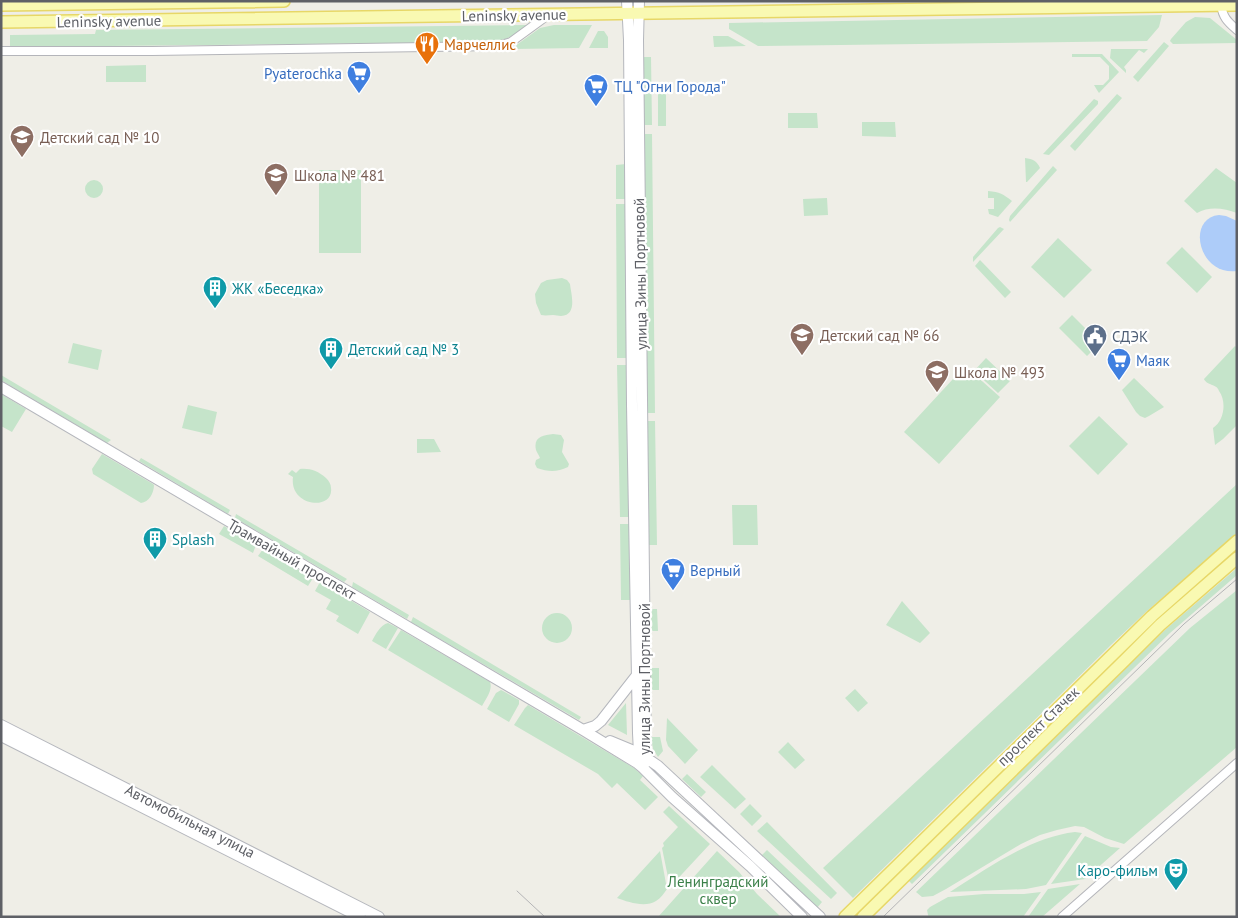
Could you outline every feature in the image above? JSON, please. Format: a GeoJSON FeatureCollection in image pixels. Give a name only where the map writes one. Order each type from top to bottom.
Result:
{"type":"FeatureCollection","features":[{"type":"Feature","properties":{"kind":"main road","name":"Leninsky avenue"},"geometry":{"type":"LineString","coordinates":[[1,5],[284,1]]}},
{"type":"Feature","properties":{"kind":"main road","name":"улица Зины Портновой"},"geometry":{"type":"LineString","coordinates":[[627,1],[633,13],[638,90],[642,755]]}},
{"type":"Feature","properties":{"kind":"main road","name":"улица Зины Портновой"},"geometry":{"type":"LineString","coordinates":[[638,1],[633,13],[630,48],[632,412],[637,675],[643,768]]}},
{"type":"Feature","properties":{"kind":"main road","name":"Leninsky avenue"},"geometry":{"type":"LineString","coordinates":[[1,22],[1237,5]]}},
{"type":"Feature","properties":{"kind":"main road","name":"Трамвайный проспект"},"geometry":{"type":"LineString","coordinates":[[1,387],[637,763],[672,797],[750,866],[802,917]]}},
{"type":"Feature","properties":{"kind":"main road","name":"проспект Стачек"},"geometry":{"type":"LineString","coordinates":[[844,917],[1152,616],[1237,541]]}},
{"type":"Feature","properties":{"kind":"main road","name":"проспект Стачек"},"geometry":{"type":"LineString","coordinates":[[863,917],[1160,626],[1237,558]]}},
{"type":"Feature","properties":{"kind":"main road"},"geometry":{"type":"LineString","coordinates":[[583,730],[601,721],[637,675]]}},
{"type":"Feature","properties":{"kind":"main road","name":"Автомобильная улица"},"geometry":{"type":"LineString","coordinates":[[1,725],[379,917]]}},
{"type":"Feature","properties":{"kind":"main road","name":"Трамвайный проспект"},"geometry":{"type":"LineString","coordinates":[[583,730],[642,755],[658,766],[820,917]]}},
{"type":"Feature","properties":{"kind":"main road","name":"Автомобильная улица"},"geometry":{"type":"LineString","coordinates":[[1,736],[360,917]]}},
{"type":"Feature","properties":{"kind":"street"},"geometry":{"type":"LineString","coordinates":[[1221,5],[1223,14],[1228,22],[1237,30]]}},
{"type":"Feature","properties":{"kind":"street"},"geometry":{"type":"LineString","coordinates":[[1,51],[498,46],[511,42],[548,15]]}},
{"type":"Feature","properties":{"kind":"street"},"geometry":{"type":"LineString","coordinates":[[1062,917],[1237,763]]}},
{"type":"Feature","properties":{"kind":"green space"},"geometry":{"type":"Polygon","coordinates":[[[1162,15],[1159,27],[1147,41],[758,46],[729,29],[729,23],[1162,15]]]}},
{"type":"Feature","properties":{"kind":"green space"},"geometry":{"type":"Polygon","coordinates":[[[1195,17],[1210,18],[1237,40],[1237,43],[1173,44],[1170,41],[1171,39],[1186,22],[1195,17]]]}},
{"type":"Feature","properties":{"kind":"green space"},"geometry":{"type":"Polygon","coordinates":[[[526,25],[526,28],[515,35],[495,42],[10,47],[10,35],[95,34],[96,30],[526,25]]]}},
{"type":"Feature","properties":{"kind":"green space"},"geometry":{"type":"Polygon","coordinates":[[[554,25],[592,25],[579,48],[514,49],[515,46],[540,28],[554,25]]]}},
{"type":"Feature","properties":{"kind":"green space"},"geometry":{"type":"Polygon","coordinates":[[[598,31],[604,31],[608,37],[608,48],[589,48],[598,31]]]}},
{"type":"Feature","properties":{"kind":"green space"},"geometry":{"type":"Polygon","coordinates":[[[713,36],[728,36],[746,46],[714,47],[713,36]]]}},
{"type":"Feature","properties":{"kind":"green space"},"geometry":{"type":"Polygon","coordinates":[[[1164,42],[1169,46],[1138,82],[1133,77],[1164,42]]]}},
{"type":"Feature","properties":{"kind":"green space"},"geometry":{"type":"Polygon","coordinates":[[[1111,49],[1148,49],[1144,53],[1139,50],[1124,67],[1126,73],[1110,58],[1111,49]]]}},
{"type":"Feature","properties":{"kind":"green space"},"geometry":{"type":"Polygon","coordinates":[[[1072,54],[1102,54],[1119,72],[1099,93],[1094,85],[1103,85],[1109,79],[1109,66],[1100,57],[1072,57],[1072,54]]]}},
{"type":"Feature","properties":{"kind":"green space"},"geometry":{"type":"Polygon","coordinates":[[[643,57],[651,57],[652,125],[644,125],[643,57]]]}},
{"type":"Feature","properties":{"kind":"green space"},"geometry":{"type":"Polygon","coordinates":[[[146,65],[146,82],[106,82],[106,66],[146,65]]]}},
{"type":"Feature","properties":{"kind":"green space"},"geometry":{"type":"Polygon","coordinates":[[[658,84],[666,86],[666,126],[658,126],[658,84]]]}},
{"type":"Feature","properties":{"kind":"green space"},"geometry":{"type":"Polygon","coordinates":[[[1117,94],[1122,98],[1075,151],[1070,146],[1117,94]]]}},
{"type":"Feature","properties":{"kind":"green space"},"geometry":{"type":"Polygon","coordinates":[[[1094,99],[1098,101],[1098,104],[1049,155],[1043,154],[1094,99]]]}},
{"type":"Feature","properties":{"kind":"green space"},"geometry":{"type":"Polygon","coordinates":[[[788,113],[817,113],[818,128],[788,128],[788,113]]]}},
{"type":"Feature","properties":{"kind":"green space"},"geometry":{"type":"Polygon","coordinates":[[[862,122],[895,122],[896,137],[862,136],[862,122]]]}},
{"type":"Feature","properties":{"kind":"green space"},"geometry":{"type":"Polygon","coordinates":[[[643,134],[652,134],[655,413],[647,413],[643,134]]]}},
{"type":"Feature","properties":{"kind":"green space"},"geometry":{"type":"Polygon","coordinates":[[[1025,158],[1034,161],[1040,168],[1027,182],[1026,182],[1025,158]]]}},
{"type":"Feature","properties":{"kind":"green space"},"geometry":{"type":"Polygon","coordinates":[[[626,164],[626,199],[616,199],[616,165],[626,164]]]}},
{"type":"Feature","properties":{"kind":"green space"},"geometry":{"type":"Polygon","coordinates":[[[1053,166],[1057,170],[1010,222],[1010,216],[1053,166]]]}},
{"type":"Feature","properties":{"kind":"green space"},"geometry":{"type":"Polygon","coordinates":[[[1216,168],[1237,183],[1237,213],[1217,208],[1206,209],[1197,213],[1184,201],[1216,168]]]}},
{"type":"Feature","properties":{"kind":"green space"},"geometry":{"type":"Polygon","coordinates":[[[319,170],[361,170],[361,253],[319,253],[319,170]]]}},
{"type":"Feature","properties":{"kind":"green space"},"geometry":{"type":"Polygon","coordinates":[[[94,180],[100,183],[103,189],[100,195],[94,198],[88,195],[85,189],[88,183],[94,180]]]}},
{"type":"Feature","properties":{"kind":"green space"},"geometry":{"type":"Polygon","coordinates":[[[988,191],[1001,194],[1012,201],[998,217],[989,214],[988,209],[994,209],[994,198],[988,198],[988,191]]]}},
{"type":"Feature","properties":{"kind":"green space"},"geometry":{"type":"Polygon","coordinates":[[[827,198],[828,215],[804,216],[803,199],[827,198]]]}},
{"type":"Feature","properties":{"kind":"green space"},"geometry":{"type":"Polygon","coordinates":[[[616,204],[626,204],[627,358],[617,358],[616,204]]]}},
{"type":"Feature","properties":{"kind":"green space"},"geometry":{"type":"Polygon","coordinates":[[[1000,227],[1004,229],[973,262],[973,257],[1000,227]]]}},
{"type":"Feature","properties":{"kind":"green space"},"geometry":{"type":"Polygon","coordinates":[[[1058,238],[1092,270],[1064,298],[1031,267],[1058,238]]]}},
{"type":"Feature","properties":{"kind":"green space"},"geometry":{"type":"Polygon","coordinates":[[[1182,247],[1212,277],[1197,293],[1166,263],[1182,247]]]}},
{"type":"Feature","properties":{"kind":"green space"},"geometry":{"type":"Polygon","coordinates":[[[980,260],[1011,292],[1005,298],[975,266],[980,260]]]}},
{"type":"Feature","properties":{"kind":"green space"},"geometry":{"type":"Polygon","coordinates":[[[562,278],[570,284],[572,308],[570,312],[561,316],[541,315],[536,303],[535,294],[541,283],[547,280],[562,278]]]}},
{"type":"Feature","properties":{"kind":"green space"},"geometry":{"type":"Polygon","coordinates":[[[1072,315],[1100,343],[1087,356],[1059,328],[1072,315]]]}},
{"type":"Feature","properties":{"kind":"green space"},"geometry":{"type":"Polygon","coordinates":[[[73,343],[102,350],[98,370],[68,363],[73,343]]]}},
{"type":"Feature","properties":{"kind":"green space"},"geometry":{"type":"Polygon","coordinates":[[[1235,346],[1237,348],[1237,425],[1215,445],[1213,428],[1222,416],[1223,400],[1217,388],[1207,383],[1204,379],[1235,346]]]}},
{"type":"Feature","properties":{"kind":"green space"},"geometry":{"type":"Polygon","coordinates":[[[986,358],[1010,381],[998,393],[974,371],[986,358]]]}},
{"type":"Feature","properties":{"kind":"green space"},"geometry":{"type":"Polygon","coordinates":[[[617,365],[627,365],[630,517],[620,517],[617,365]]]}},
{"type":"Feature","properties":{"kind":"green space"},"geometry":{"type":"Polygon","coordinates":[[[965,366],[1000,397],[939,464],[904,432],[965,366]]]}},
{"type":"Feature","properties":{"kind":"green space"},"geometry":{"type":"Polygon","coordinates":[[[1,375],[111,440],[107,443],[1,380],[1,375]]]}},
{"type":"Feature","properties":{"kind":"green space"},"geometry":{"type":"Polygon","coordinates":[[[1134,378],[1164,407],[1145,418],[1140,416],[1122,390],[1134,378]]]}},
{"type":"Feature","properties":{"kind":"green space"},"geometry":{"type":"Polygon","coordinates":[[[1,394],[26,409],[12,432],[1,426],[1,394]]]}},
{"type":"Feature","properties":{"kind":"green space"},"geometry":{"type":"Polygon","coordinates":[[[188,405],[217,412],[212,435],[182,428],[188,405]]]}},
{"type":"Feature","properties":{"kind":"green space"},"geometry":{"type":"Polygon","coordinates":[[[1099,416],[1128,444],[1098,475],[1069,446],[1099,416]]]}},
{"type":"Feature","properties":{"kind":"green space"},"geometry":{"type":"Polygon","coordinates":[[[647,421],[655,421],[657,545],[649,545],[647,421]]]}},
{"type":"Feature","properties":{"kind":"green space"},"geometry":{"type":"Polygon","coordinates":[[[553,434],[561,435],[564,440],[562,452],[569,464],[568,467],[553,471],[537,468],[536,460],[540,458],[535,446],[537,439],[553,434]]]}},
{"type":"Feature","properties":{"kind":"green space"},"geometry":{"type":"Polygon","coordinates":[[[417,439],[434,439],[441,452],[417,453],[417,439]]]}},
{"type":"Feature","properties":{"kind":"green space"},"geometry":{"type":"Polygon","coordinates":[[[102,454],[153,484],[153,491],[149,499],[141,503],[93,474],[92,469],[102,454]]]}},
{"type":"Feature","properties":{"kind":"green space"},"geometry":{"type":"Polygon","coordinates":[[[141,458],[230,510],[228,514],[139,461],[141,458]]]}},
{"type":"Feature","properties":{"kind":"green space"},"geometry":{"type":"Polygon","coordinates":[[[300,469],[314,471],[328,480],[331,488],[330,495],[326,500],[319,503],[312,502],[304,500],[298,495],[294,487],[293,477],[288,474],[292,470],[296,473],[300,469]]]}},
{"type":"Feature","properties":{"kind":"green space"},"geometry":{"type":"Polygon","coordinates":[[[1237,484],[1237,533],[1112,644],[853,898],[823,868],[1237,484]]]}},
{"type":"Feature","properties":{"kind":"green space"},"geometry":{"type":"Polygon","coordinates":[[[732,505],[757,505],[758,545],[733,545],[732,505]]]}},
{"type":"Feature","properties":{"kind":"green space"},"geometry":{"type":"Polygon","coordinates":[[[236,514],[347,579],[344,582],[235,518],[236,514]]]}},
{"type":"Feature","properties":{"kind":"green space"},"geometry":{"type":"Polygon","coordinates":[[[620,524],[630,524],[631,600],[621,600],[620,524]]]}},
{"type":"Feature","properties":{"kind":"green space"},"geometry":{"type":"Polygon","coordinates":[[[224,526],[256,545],[253,553],[219,534],[224,526]]]}},
{"type":"Feature","properties":{"kind":"green space"},"geometry":{"type":"Polygon","coordinates":[[[263,549],[313,578],[308,586],[258,556],[263,549]]]}},
{"type":"Feature","properties":{"kind":"green space"},"geometry":{"type":"Polygon","coordinates":[[[1237,568],[1237,575],[1170,633],[912,884],[908,880],[1129,664],[1166,629],[1237,568]]]}},
{"type":"Feature","properties":{"kind":"green space"},"geometry":{"type":"Polygon","coordinates":[[[320,582],[370,612],[358,634],[336,621],[339,616],[326,609],[331,600],[315,591],[320,582]]]}},
{"type":"Feature","properties":{"kind":"green space"},"geometry":{"type":"Polygon","coordinates":[[[353,582],[409,615],[407,619],[352,587],[353,582]]]}},
{"type":"Feature","properties":{"kind":"green space"},"geometry":{"type":"Polygon","coordinates":[[[1237,590],[1237,747],[1124,844],[1105,838],[1084,827],[1075,826],[1057,830],[1040,835],[1021,844],[933,896],[922,897],[916,892],[1190,628],[1237,590]]]}},
{"type":"Feature","properties":{"kind":"green space"},"geometry":{"type":"Polygon","coordinates":[[[902,601],[930,633],[920,643],[886,625],[902,601]]]}},
{"type":"Feature","properties":{"kind":"green space"},"geometry":{"type":"Polygon","coordinates":[[[649,609],[657,609],[658,631],[649,631],[649,609]]]}},
{"type":"Feature","properties":{"kind":"green space"},"geometry":{"type":"Polygon","coordinates":[[[557,613],[568,617],[572,628],[568,639],[557,643],[546,639],[542,628],[546,617],[557,613]]]}},
{"type":"Feature","properties":{"kind":"green space"},"geometry":{"type":"Polygon","coordinates":[[[413,617],[581,717],[579,720],[411,622],[413,617]]]}},
{"type":"Feature","properties":{"kind":"green space"},"geometry":{"type":"Polygon","coordinates":[[[388,623],[398,628],[386,649],[372,641],[380,628],[388,623]]]}},
{"type":"Feature","properties":{"kind":"green space"},"geometry":{"type":"Polygon","coordinates":[[[401,630],[490,682],[490,691],[482,706],[388,650],[401,630]]]}},
{"type":"Feature","properties":{"kind":"green space"},"geometry":{"type":"Polygon","coordinates":[[[650,668],[659,668],[659,690],[650,690],[650,668]]]}},
{"type":"Feature","properties":{"kind":"green space"},"geometry":{"type":"Polygon","coordinates":[[[855,689],[868,703],[858,712],[845,698],[855,689]]]}},
{"type":"Feature","properties":{"kind":"green space"},"geometry":{"type":"Polygon","coordinates":[[[501,690],[519,700],[519,704],[509,722],[487,709],[496,693],[501,690]]]}},
{"type":"Feature","properties":{"kind":"green space"},"geometry":{"type":"Polygon","coordinates":[[[626,703],[627,735],[608,725],[626,703]]]}},
{"type":"Feature","properties":{"kind":"green space"},"geometry":{"type":"Polygon","coordinates":[[[528,705],[634,768],[643,776],[640,780],[658,797],[645,810],[617,783],[612,788],[598,774],[514,725],[528,705]]]}},
{"type":"Feature","properties":{"kind":"green space"},"geometry":{"type":"Polygon","coordinates":[[[667,718],[698,750],[685,764],[668,746],[666,740],[667,718]]]}},
{"type":"Feature","properties":{"kind":"green space"},"geometry":{"type":"Polygon","coordinates":[[[651,737],[660,737],[663,751],[658,757],[653,749],[651,737]]]}},
{"type":"Feature","properties":{"kind":"green space"},"geometry":{"type":"Polygon","coordinates":[[[788,742],[805,760],[795,769],[778,752],[788,742]]]}},
{"type":"Feature","properties":{"kind":"green space"},"geometry":{"type":"Polygon","coordinates":[[[712,765],[746,799],[735,809],[700,777],[712,765]]]}},
{"type":"Feature","properties":{"kind":"green space"},"geometry":{"type":"Polygon","coordinates":[[[687,774],[706,792],[701,797],[682,779],[687,774]]]}},
{"type":"Feature","properties":{"kind":"green space"},"geometry":{"type":"Polygon","coordinates":[[[750,804],[762,816],[752,826],[740,814],[750,804]]]}},
{"type":"Feature","properties":{"kind":"green space"},"geometry":{"type":"Polygon","coordinates":[[[669,806],[710,844],[670,887],[662,848],[664,846],[663,843],[678,827],[663,812],[669,806]]]}},
{"type":"Feature","properties":{"kind":"green space"},"geometry":{"type":"Polygon","coordinates":[[[767,822],[837,893],[831,899],[757,831],[767,822]]]}},
{"type":"Feature","properties":{"kind":"green space"},"geometry":{"type":"Polygon","coordinates":[[[1075,832],[1082,833],[1046,885],[1026,889],[950,892],[1026,847],[1042,840],[1075,832]]]}},
{"type":"Feature","properties":{"kind":"green space"},"geometry":{"type":"Polygon","coordinates":[[[1085,836],[1111,847],[1120,848],[1085,879],[1051,884],[1085,836]]]}},
{"type":"Feature","properties":{"kind":"green space"},"geometry":{"type":"Polygon","coordinates":[[[767,850],[822,902],[817,908],[762,855],[767,850]]]}},
{"type":"Feature","properties":{"kind":"green space"},"geometry":{"type":"Polygon","coordinates":[[[660,851],[667,889],[661,897],[647,904],[631,903],[617,898],[660,851]]]}},
{"type":"Feature","properties":{"kind":"green space","name":"Ленинградский сквер"},"geometry":{"type":"Polygon","coordinates":[[[717,851],[739,872],[757,894],[781,917],[658,917],[717,851]]]}},
{"type":"Feature","properties":{"kind":"green space"},"geometry":{"type":"Polygon","coordinates":[[[1080,884],[1042,917],[1028,917],[1048,889],[1080,884]]]}},
{"type":"Feature","properties":{"kind":"green space"},"geometry":{"type":"Polygon","coordinates":[[[1041,892],[1023,917],[929,917],[927,910],[948,897],[1041,892]]]}},
{"type":"Feature","properties":{"kind":"water"},"geometry":{"type":"Polygon","coordinates":[[[1219,215],[1237,221],[1237,271],[1224,270],[1213,265],[1205,256],[1201,246],[1200,235],[1202,226],[1209,218],[1219,215]]]}},
{"type":"Feature","properties":{"kind":"tram line"},"geometry":{"type":"LineString","coordinates":[[883,917],[1184,624],[1237,579]]}},
{"type":"Feature","properties":{"kind":"tram line"},"geometry":{"type":"LineString","coordinates":[[517,891],[545,917]]}},
{"type":"Feature","properties":{"kind":"place","name":"Марчеллис"},"geometry":{"type":"Point","coordinates":[427,65]}},
{"type":"Feature","properties":{"kind":"place","name":"Pyaterochka"},"geometry":{"type":"Point","coordinates":[359,94]}},
{"type":"Feature","properties":{"kind":"place","name":"ТЦ \"Огни Города\""},"geometry":{"type":"Point","coordinates":[596,107]}},
{"type":"Feature","properties":{"kind":"place","name":"Детский сад № 10"},"geometry":{"type":"Point","coordinates":[22,158]}},
{"type":"Feature","properties":{"kind":"place","name":"Школа № 481"},"geometry":{"type":"Point","coordinates":[276,196]}},
{"type":"Feature","properties":{"kind":"place","name":"ЖК «Беседка»"},"geometry":{"type":"Point","coordinates":[215,309]}},
{"type":"Feature","properties":{"kind":"place","name":"Детский сад № 66"},"geometry":{"type":"Point","coordinates":[802,356]}},
{"type":"Feature","properties":{"kind":"place","name":"СДЭК"},"geometry":{"type":"Point","coordinates":[1095,357]}},
{"type":"Feature","properties":{"kind":"place","name":"Детский сад № 3"},"geometry":{"type":"Point","coordinates":[331,370]}},
{"type":"Feature","properties":{"kind":"place","name":"Маяк"},"geometry":{"type":"Point","coordinates":[1119,381]}},
{"type":"Feature","properties":{"kind":"place","name":"Школа № 493"},"geometry":{"type":"Point","coordinates":[937,393]}},
{"type":"Feature","properties":{"kind":"place","name":"Splash"},"geometry":{"type":"Point","coordinates":[155,560]}},
{"type":"Feature","properties":{"kind":"place","name":"Верный"},"geometry":{"type":"Point","coordinates":[673,591]}},
{"type":"Feature","properties":{"kind":"place","name":"Каро-фильм"},"geometry":{"type":"Point","coordinates":[1176,891]}}]}
